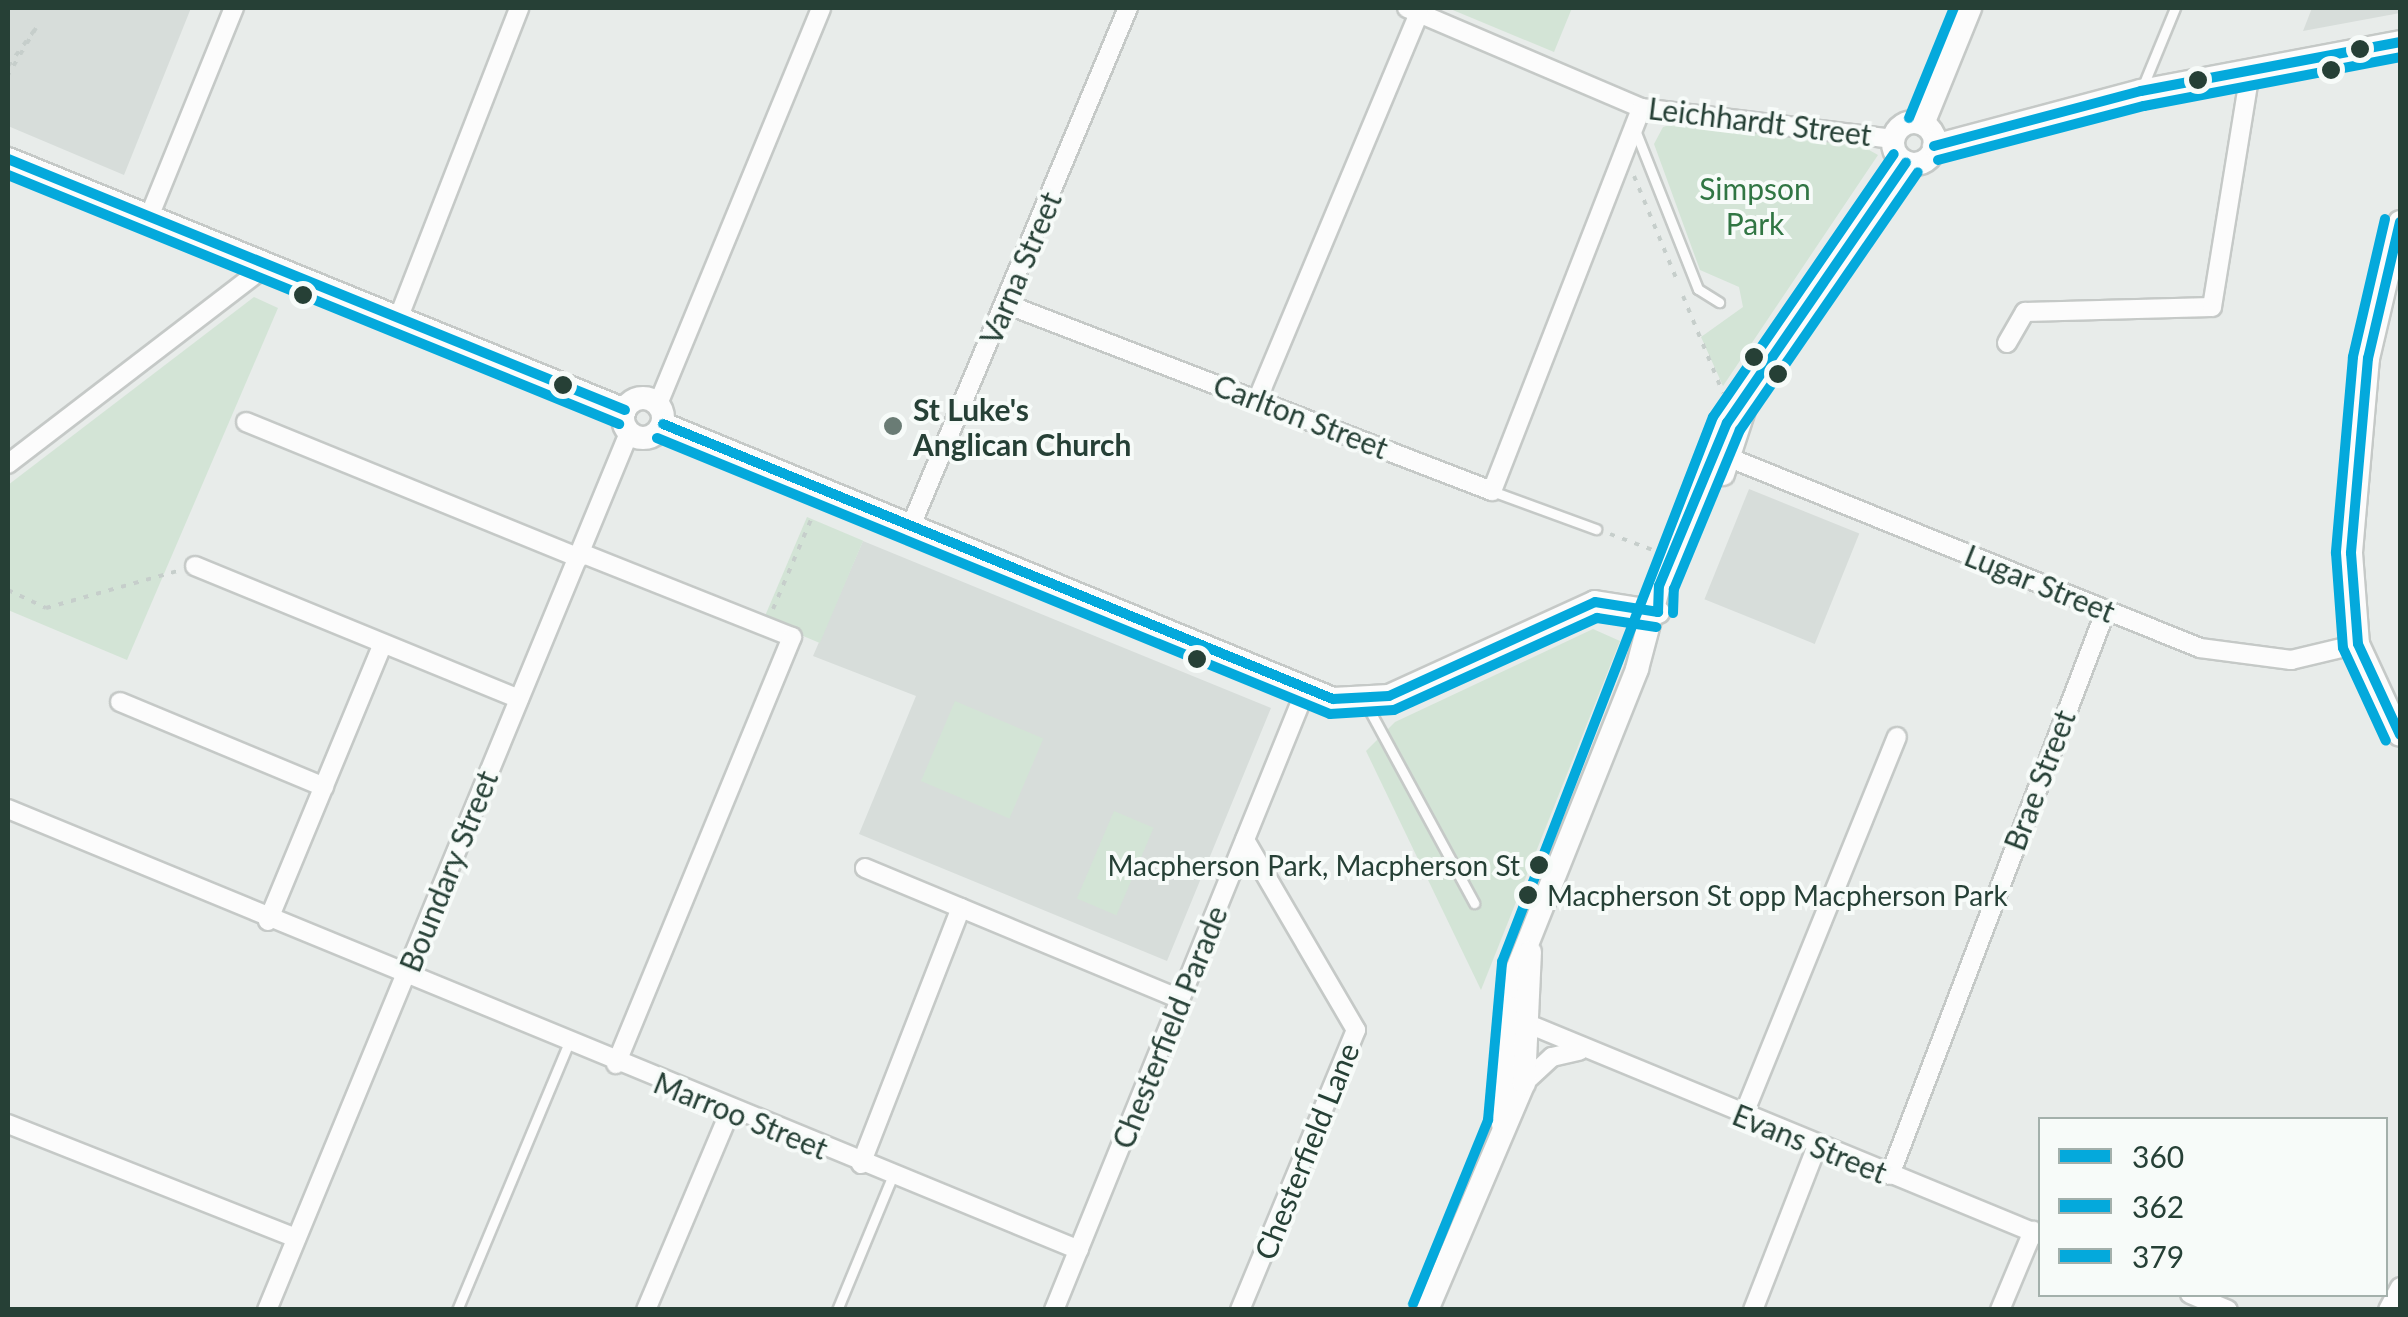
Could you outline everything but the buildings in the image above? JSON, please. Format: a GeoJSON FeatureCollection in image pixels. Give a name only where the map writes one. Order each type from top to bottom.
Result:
{"type":"FeatureCollection","features":[{"type":"Feature","properties":{"kind":"main road"},"geometry":{"type":"LineString","coordinates":[[1934,146],[1923,124],[1970,8]]}},
{"type":"Feature","properties":{"kind":"main road"},"geometry":{"type":"LineString","coordinates":[[1906,163],[1922,162],[1934,146],[2141,91],[2400,42]]}},
{"type":"Feature","properties":{"kind":"main road"},"geometry":{"type":"LineString","coordinates":[[1906,163],[1893,139],[1904,124],[1923,124]]}},
{"type":"Feature","properties":{"kind":"main road"},"geometry":{"type":"LineString","coordinates":[[8,159],[398,319],[627,421],[649,438],[660,414]]}},
{"type":"Feature","properties":{"kind":"main road"},"geometry":{"type":"LineString","coordinates":[[1658,612],[1666,568],[1747,397],[1906,163]]}},
{"type":"Feature","properties":{"kind":"main road"},"geometry":{"type":"LineString","coordinates":[[2400,222],[2368,358],[2352,553],[2358,644],[2400,735]]}},
{"type":"Feature","properties":{"kind":"main road"},"geometry":{"type":"LineString","coordinates":[[1427,1310],[1503,1124],[1524,1083],[1510,987],[1658,612],[1730,458],[1747,397]]}},
{"type":"Feature","properties":{"kind":"main road"},"geometry":{"type":"LineString","coordinates":[[627,421],[640,398],[660,414],[910,528],[1306,690],[1365,702],[1595,602],[1658,612]]}},
{"type":"Feature","properties":{"kind":"main road"},"geometry":{"type":"LineString","coordinates":[[1503,1124],[1516,1024]]}},
{"type":"Feature","properties":{"kind":"street"},"geometry":{"type":"LineString","coordinates":[[149,217],[234,8]]}},
{"type":"Feature","properties":{"kind":"street"},"geometry":{"type":"LineString","coordinates":[[398,319],[520,8]]}},
{"type":"Feature","properties":{"kind":"street"},"geometry":{"type":"LineString","coordinates":[[660,414],[821,8]]}},
{"type":"Feature","properties":{"kind":"street","name":"Varna Street"},"geometry":{"type":"LineString","coordinates":[[910,528],[1128,8]]}},
{"type":"Feature","properties":{"kind":"street"},"geometry":{"type":"LineString","coordinates":[[1258,398],[1413,10]]}},
{"type":"Feature","properties":{"kind":"street","name":"Leichhardt Street"},"geometry":{"type":"LineString","coordinates":[[1413,10],[1641,108],[1893,139]]}},
{"type":"Feature","properties":{"kind":"street"},"geometry":{"type":"LineString","coordinates":[[2007,343],[2025,312],[2212,306],[2250,72]]}},
{"type":"Feature","properties":{"kind":"street"},"geometry":{"type":"LineString","coordinates":[[1492,491],[1641,108]]}},
{"type":"Feature","properties":{"kind":"street"},"geometry":{"type":"LineString","coordinates":[[8,464],[266,266]]}},
{"type":"Feature","properties":{"kind":"street","name":"Carlton Street"},"geometry":{"type":"LineString","coordinates":[[1006,304],[1492,491]]}},
{"type":"Feature","properties":{"kind":"street","name":"Boundary Street"},"geometry":{"type":"LineString","coordinates":[[268,1310],[580,555],[627,421]]}},
{"type":"Feature","properties":{"kind":"street"},"geometry":{"type":"LineString","coordinates":[[246,422],[792,637],[616,1064]]}},
{"type":"Feature","properties":{"kind":"street","name":"Lugar Street"},"geometry":{"type":"LineString","coordinates":[[1730,458],[2200,648],[2292,660],[2358,644]]}},
{"type":"Feature","properties":{"kind":"street"},"geometry":{"type":"LineString","coordinates":[[195,566],[519,699]]}},
{"type":"Feature","properties":{"kind":"street","name":"Brae Street"},"geometry":{"type":"LineString","coordinates":[[1890,1174],[2106,610]]}},
{"type":"Feature","properties":{"kind":"street"},"geometry":{"type":"LineString","coordinates":[[268,921],[383,644]]}},
{"type":"Feature","properties":{"kind":"street","name":"Chesterfield Parade"},"geometry":{"type":"LineString","coordinates":[[1054,1310],[1306,690]]}},
{"type":"Feature","properties":{"kind":"street"},"geometry":{"type":"LineString","coordinates":[[120,702],[324,787]]}},
{"type":"Feature","properties":{"kind":"street"},"geometry":{"type":"LineString","coordinates":[[1743,1116],[1897,737]]}},
{"type":"Feature","properties":{"kind":"street","name":"Marroo Street"},"geometry":{"type":"LineString","coordinates":[[8,809],[268,921],[1079,1250]]}},
{"type":"Feature","properties":{"kind":"street","name":"Chesterfield Lane"},"geometry":{"type":"LineString","coordinates":[[1240,1310],[1356,1030],[1245,840]]}},
{"type":"Feature","properties":{"kind":"street"},"geometry":{"type":"LineString","coordinates":[[865,868],[1180,998]]}},
{"type":"Feature","properties":{"kind":"street"},"geometry":{"type":"LineString","coordinates":[[861,1164],[961,908]]}},
{"type":"Feature","properties":{"kind":"street","name":"Evans Street"},"geometry":{"type":"LineString","coordinates":[[1516,1024],[2036,1233]]}},
{"type":"Feature","properties":{"kind":"street"},"geometry":{"type":"LineString","coordinates":[[1524,1083],[1552,1057],[1579,1050]]}},
{"type":"Feature","properties":{"kind":"street"},"geometry":{"type":"LineString","coordinates":[[646,1310],[730,1111]]}},
{"type":"Feature","properties":{"kind":"street"},"geometry":{"type":"LineString","coordinates":[[8,1124],[296,1238]]}},
{"type":"Feature","properties":{"kind":"street"},"geometry":{"type":"LineString","coordinates":[[1753,1310],[1817,1146]]}},
{"type":"Feature","properties":{"kind":"street"},"geometry":{"type":"LineString","coordinates":[[2000,1310],[2036,1233]]}},
{"type":"Feature","properties":{"kind":"street"},"geometry":{"type":"LineString","coordinates":[[2388,1310],[2400,1287]]}},
{"type":"Feature","properties":{"kind":"street"},"geometry":{"type":"LineString","coordinates":[[2197,1297],[2228,1310]]}},
{"type":"Feature","properties":{"kind":"lane"},"geometry":{"type":"LineString","coordinates":[[2141,91],[2175,8]]}},
{"type":"Feature","properties":{"kind":"lane"},"geometry":{"type":"LineString","coordinates":[[1634,127],[1698,289],[1719,302]]}},
{"type":"Feature","properties":{"kind":"lane","name":"Carlton Street"},"geometry":{"type":"LineString","coordinates":[[1492,491],[1596,529]]}},
{"type":"Feature","properties":{"kind":"lane"},"geometry":{"type":"LineString","coordinates":[[1365,702],[1474,903]]}},
{"type":"Feature","properties":{"kind":"lane"},"geometry":{"type":"LineString","coordinates":[[457,1310],[568,1044]]}},
{"type":"Feature","properties":{"kind":"lane"},"geometry":{"type":"LineString","coordinates":[[837,1310],[892,1177]]}},
{"type":"Feature","properties":{"kind":"path"},"geometry":{"type":"LineString","coordinates":[[8,66],[36,28],[8,75]]}},
{"type":"Feature","properties":{"kind":"path"},"geometry":{"type":"LineString","coordinates":[[1624,152],[1723,393]]}},
{"type":"Feature","properties":{"kind":"path"},"geometry":{"type":"LineString","coordinates":[[766,627],[812,517]]}},
{"type":"Feature","properties":{"kind":"path"},"geometry":{"type":"LineString","coordinates":[[1596,529],[1658,552]]}},
{"type":"Feature","properties":{"kind":"path"},"geometry":{"type":"LineString","coordinates":[[8,590],[46,608],[195,566]]}},
{"type":"Feature","properties":{"kind":"shaded area"},"geometry":{"type":"Polygon","coordinates":[[[8,8],[191,8],[124,175],[8,126],[8,8]]]}},
{"type":"Feature","properties":{"kind":"shaded area"},"geometry":{"type":"Polygon","coordinates":[[[2312,8],[2400,8],[2400,13],[2303,31],[2312,8]]]}},
{"type":"Feature","properties":{"kind":"shaded area"},"geometry":{"type":"Polygon","coordinates":[[[1749,489],[1859,534],[1815,644],[1704,599],[1749,489]]]}},
{"type":"Feature","properties":{"kind":"shaded area"},"geometry":{"type":"Polygon","coordinates":[[[863,541],[1271,708],[1167,961],[859,834],[916,696],[813,656],[863,541]]]}},
{"type":"Feature","properties":{"kind":"green space"},"geometry":{"type":"Polygon","coordinates":[[[1448,8],[1572,8],[1554,52],[1448,8]]]}},
{"type":"Feature","properties":{"kind":"green space","name":"Simpson Park"},"geometry":{"type":"Polygon","coordinates":[[[1680,122],[1853,141],[1878,155],[1723,386],[1701,337],[1743,307],[1739,287],[1700,270],[1654,144],[1663,127],[1680,122]]]}},
{"type":"Feature","properties":{"kind":"green space"},"geometry":{"type":"Polygon","coordinates":[[[254,297],[278,308],[127,660],[8,610],[8,485],[254,297]]]}},
{"type":"Feature","properties":{"kind":"green space"},"geometry":{"type":"Polygon","coordinates":[[[807,517],[863,541],[820,643],[764,619],[807,517]]]}},
{"type":"Feature","properties":{"kind":"green space"},"geometry":{"type":"Polygon","coordinates":[[[1593,629],[1620,641],[1481,990],[1366,751],[1395,722],[1593,629]]]}},
{"type":"Feature","properties":{"kind":"green space"},"geometry":{"type":"Polygon","coordinates":[[[955,701],[1043,739],[1009,819],[921,781],[955,701]]]}},
{"type":"Feature","properties":{"kind":"green space"},"geometry":{"type":"Polygon","coordinates":[[[1114,811],[1154,828],[1116,915],[1077,898],[1114,811]]]}},
{"type":"Feature","properties":{"kind":"transit line","name":"379"},"geometry":{"type":"LineString","coordinates":[[1909,118],[1954,8]]}},
{"type":"Feature","properties":{"kind":"transit line","name":"360"},"geometry":{"type":"LineString","coordinates":[[1934,146],[2141,91],[2400,42]]}},
{"type":"Feature","properties":{"kind":"transit line","name":"362"},"geometry":{"type":"LineString","coordinates":[[1938,160],[2144,106],[2400,57]]}},
{"type":"Feature","properties":{"kind":"transit line","name":"379"},"geometry":{"type":"LineString","coordinates":[[1413,1304],[1488,1120],[1502,962],[1713,417],[1894,154]]}},
{"type":"Feature","properties":{"kind":"transit line","name":"360"},"geometry":{"type":"LineString","coordinates":[[8,159],[625,410]]}},
{"type":"Feature","properties":{"kind":"transit line","name":"360"},"geometry":{"type":"LineString","coordinates":[[1658,612],[1659,586],[1727,423],[1906,163]]}},
{"type":"Feature","properties":{"kind":"transit line","name":"362"},"geometry":{"type":"LineString","coordinates":[[1673,613],[1674,589],[1740,430],[1918,172]]}},
{"type":"Feature","properties":{"kind":"transit line","name":"362"},"geometry":{"type":"LineString","coordinates":[[8,175],[619,424]]}},
{"type":"Feature","properties":{"kind":"transit line","name":"362"},"geometry":{"type":"LineString","coordinates":[[2385,219],[2353,357],[2336,553],[2343,648],[2386,741]]}},
{"type":"Feature","properties":{"kind":"transit line","name":"360"},"geometry":{"type":"LineString","coordinates":[[2400,222],[2368,358],[2351,553],[2358,644],[2400,735]]}},
{"type":"Feature","properties":{"kind":"transit line","name":"360"},"geometry":{"type":"LineString","coordinates":[[663,424],[1333,699],[1389,696],[1595,602],[1658,612]]}},
{"type":"Feature","properties":{"kind":"transit line","name":"362"},"geometry":{"type":"LineString","coordinates":[[657,438],[1330,714],[1394,710],[1597,618],[1656,627]]}},
{"type":"Feature","properties":{"kind":"place","name":"St Luke's Anglican Church"},"geometry":{"type":"Point","coordinates":[893,426]}},
{"type":"Feature","properties":{"kind":"place","name":"Macpherson Park, Macpherson St"},"geometry":{"type":"Point","coordinates":[1539,865]}},
{"type":"Feature","properties":{"kind":"place","name":"Macpherson St opp Macpherson Park"},"geometry":{"type":"Point","coordinates":[1528,895]}}]}
